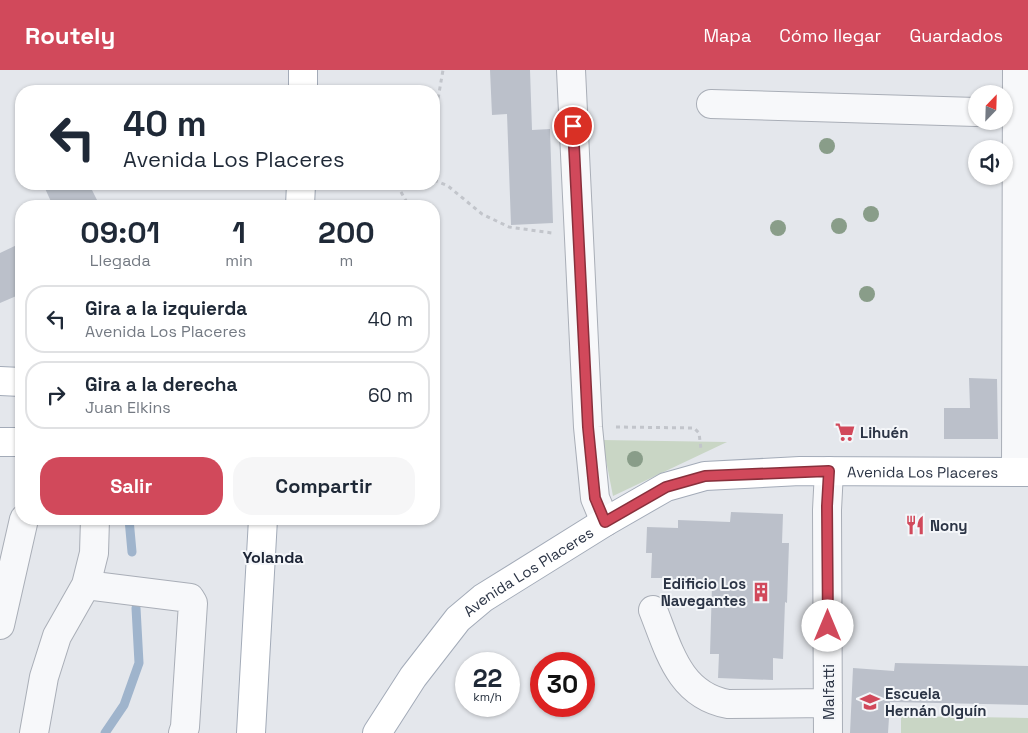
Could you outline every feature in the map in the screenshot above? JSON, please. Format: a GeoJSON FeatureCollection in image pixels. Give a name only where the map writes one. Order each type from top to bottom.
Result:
{"type":"FeatureCollection","features":[{"type":"Feature","properties":{"kind":"main road"},"geometry":{"type":"LineString","coordinates":[[302,85],[303,70]]}},
{"type":"Feature","properties":{"kind":"main road"},"geometry":{"type":"LineString","coordinates":[[0,381],[15,382]]}},
{"type":"Feature","properties":{"kind":"main road"},"geometry":{"type":"LineString","coordinates":[[0,442],[15,442]]}},
{"type":"Feature","properties":{"kind":"main road","name":"Avenida Los Placeres"},"geometry":{"type":"LineString","coordinates":[[377,733],[413,676],[458,619],[483,598],[605,522],[666,487],[705,476],[829,471],[860,473],[1022,472]]}},
{"type":"Feature","properties":{"kind":"main road"},"geometry":{"type":"LineString","coordinates":[[251,733],[263,525]]}},
{"type":"Feature","properties":{"kind":"street"},"geometry":{"type":"LineString","coordinates":[[571,70],[588,427],[595,498],[605,522]]}},
{"type":"Feature","properties":{"kind":"street"},"geometry":{"type":"LineString","coordinates":[[1013,99],[1017,70]]}},
{"type":"Feature","properties":{"kind":"street"},"geometry":{"type":"LineString","coordinates":[[712,104],[968,112]]}},
{"type":"Feature","properties":{"kind":"street"},"geometry":{"type":"LineString","coordinates":[[1012,130],[1022,472]]}},
{"type":"Feature","properties":{"kind":"street","name":"Malfatti"},"geometry":{"type":"LineString","coordinates":[[828,733],[827,506],[829,471]]}},
{"type":"Feature","properties":{"kind":"street"},"geometry":{"type":"LineString","coordinates":[[0,626],[23,525]]}},
{"type":"Feature","properties":{"kind":"street"},"geometry":{"type":"LineString","coordinates":[[34,733],[44,677],[57,636],[86,585],[94,553],[95,525]]}},
{"type":"Feature","properties":{"kind":"street"},"geometry":{"type":"LineString","coordinates":[[86,585],[190,598],[193,602],[185,727],[183,733]]}},
{"type":"Feature","properties":{"kind":"street"},"geometry":{"type":"LineString","coordinates":[[653,610],[675,664],[694,690],[714,701],[728,704],[828,703]]}},
{"type":"Feature","properties":{"kind":"path"},"geometry":{"type":"LineString","coordinates":[[440,87],[443,70]]}},
{"type":"Feature","properties":{"kind":"path"},"geometry":{"type":"LineString","coordinates":[[440,183],[448,186],[482,214],[508,227],[578,237]]}},
{"type":"Feature","properties":{"kind":"path"},"geometry":{"type":"LineString","coordinates":[[588,427],[694,428],[699,432],[705,476]]}},
{"type":"Feature","properties":{"kind":"green space"},"geometry":{"type":"Polygon","coordinates":[[[602,440],[727,442],[613,496],[602,440]]]}},
{"type":"Feature","properties":{"kind":"green space"},"geometry":{"type":"Polygon","coordinates":[[[901,716],[1028,718],[1028,733],[901,733],[901,716]]]}},
{"type":"Feature","properties":{"kind":"building"},"geometry":{"type":"Polygon","coordinates":[[[490,70],[530,70],[532,130],[550,129],[553,223],[511,225],[507,114],[492,115],[490,70]]]}},
{"type":"Feature","properties":{"kind":"building"},"geometry":{"type":"Polygon","coordinates":[[[46,190],[92,190],[97,200],[50,200],[46,190]]]}},
{"type":"Feature","properties":{"kind":"building"},"geometry":{"type":"Polygon","coordinates":[[[15,246],[15,297],[0,303],[0,253],[15,246]]]}},
{"type":"Feature","properties":{"kind":"building"},"geometry":{"type":"Polygon","coordinates":[[[969,378],[997,379],[998,439],[944,439],[944,408],[970,408],[969,378]]]}},
{"type":"Feature","properties":{"kind":"building","name":"Edificio Los Navegantes"},"geometry":{"type":"Polygon","coordinates":[[[731,512],[783,514],[782,543],[789,543],[787,603],[785,602],[783,659],[773,658],[773,680],[718,678],[719,654],[710,654],[712,585],[668,584],[669,578],[651,578],[652,553],[646,553],[647,527],[678,528],[678,520],[730,522],[731,512]]]}},
{"type":"Feature","properties":{"kind":"building"},"geometry":{"type":"Polygon","coordinates":[[[895,663],[1028,666],[1028,705],[890,702],[888,733],[850,733],[853,668],[894,671],[895,663]]]}},
{"type":"Feature","properties":{"kind":"waterway"},"geometry":{"type":"LineString","coordinates":[[130,525],[132,552]]}},
{"type":"Feature","properties":{"kind":"waterway"},"geometry":{"type":"LineString","coordinates":[[105,733],[124,705],[139,663],[136,608]]}},
{"type":"Feature","properties":{"kind":"place","name":"Lihuén"},"geometry":{"type":"Point","coordinates":[845,432]}},
{"type":"Feature","properties":{"kind":"place","name":"Nony"},"geometry":{"type":"Point","coordinates":[915,525]}},
{"type":"Feature","properties":{"kind":"place","name":"Edificio Los Navegantes"},"geometry":{"type":"Point","coordinates":[761,592]}},
{"type":"Feature","properties":{"kind":"place","name":"Escuela Hernán Olguín"},"geometry":{"type":"Point","coordinates":[870,702]}},
{"type":"Feature","properties":{"kind":"district","name":"Yolanda"},"geometry":{"type":"Point","coordinates":[273,557]}},
{"type":"Feature","properties":{"kind":"route"},"geometry":{"type":"LineString","coordinates":[[573,126],[588,427],[595,498],[605,522],[666,487],[705,476],[829,471],[827,506],[828,626]]}}]}
